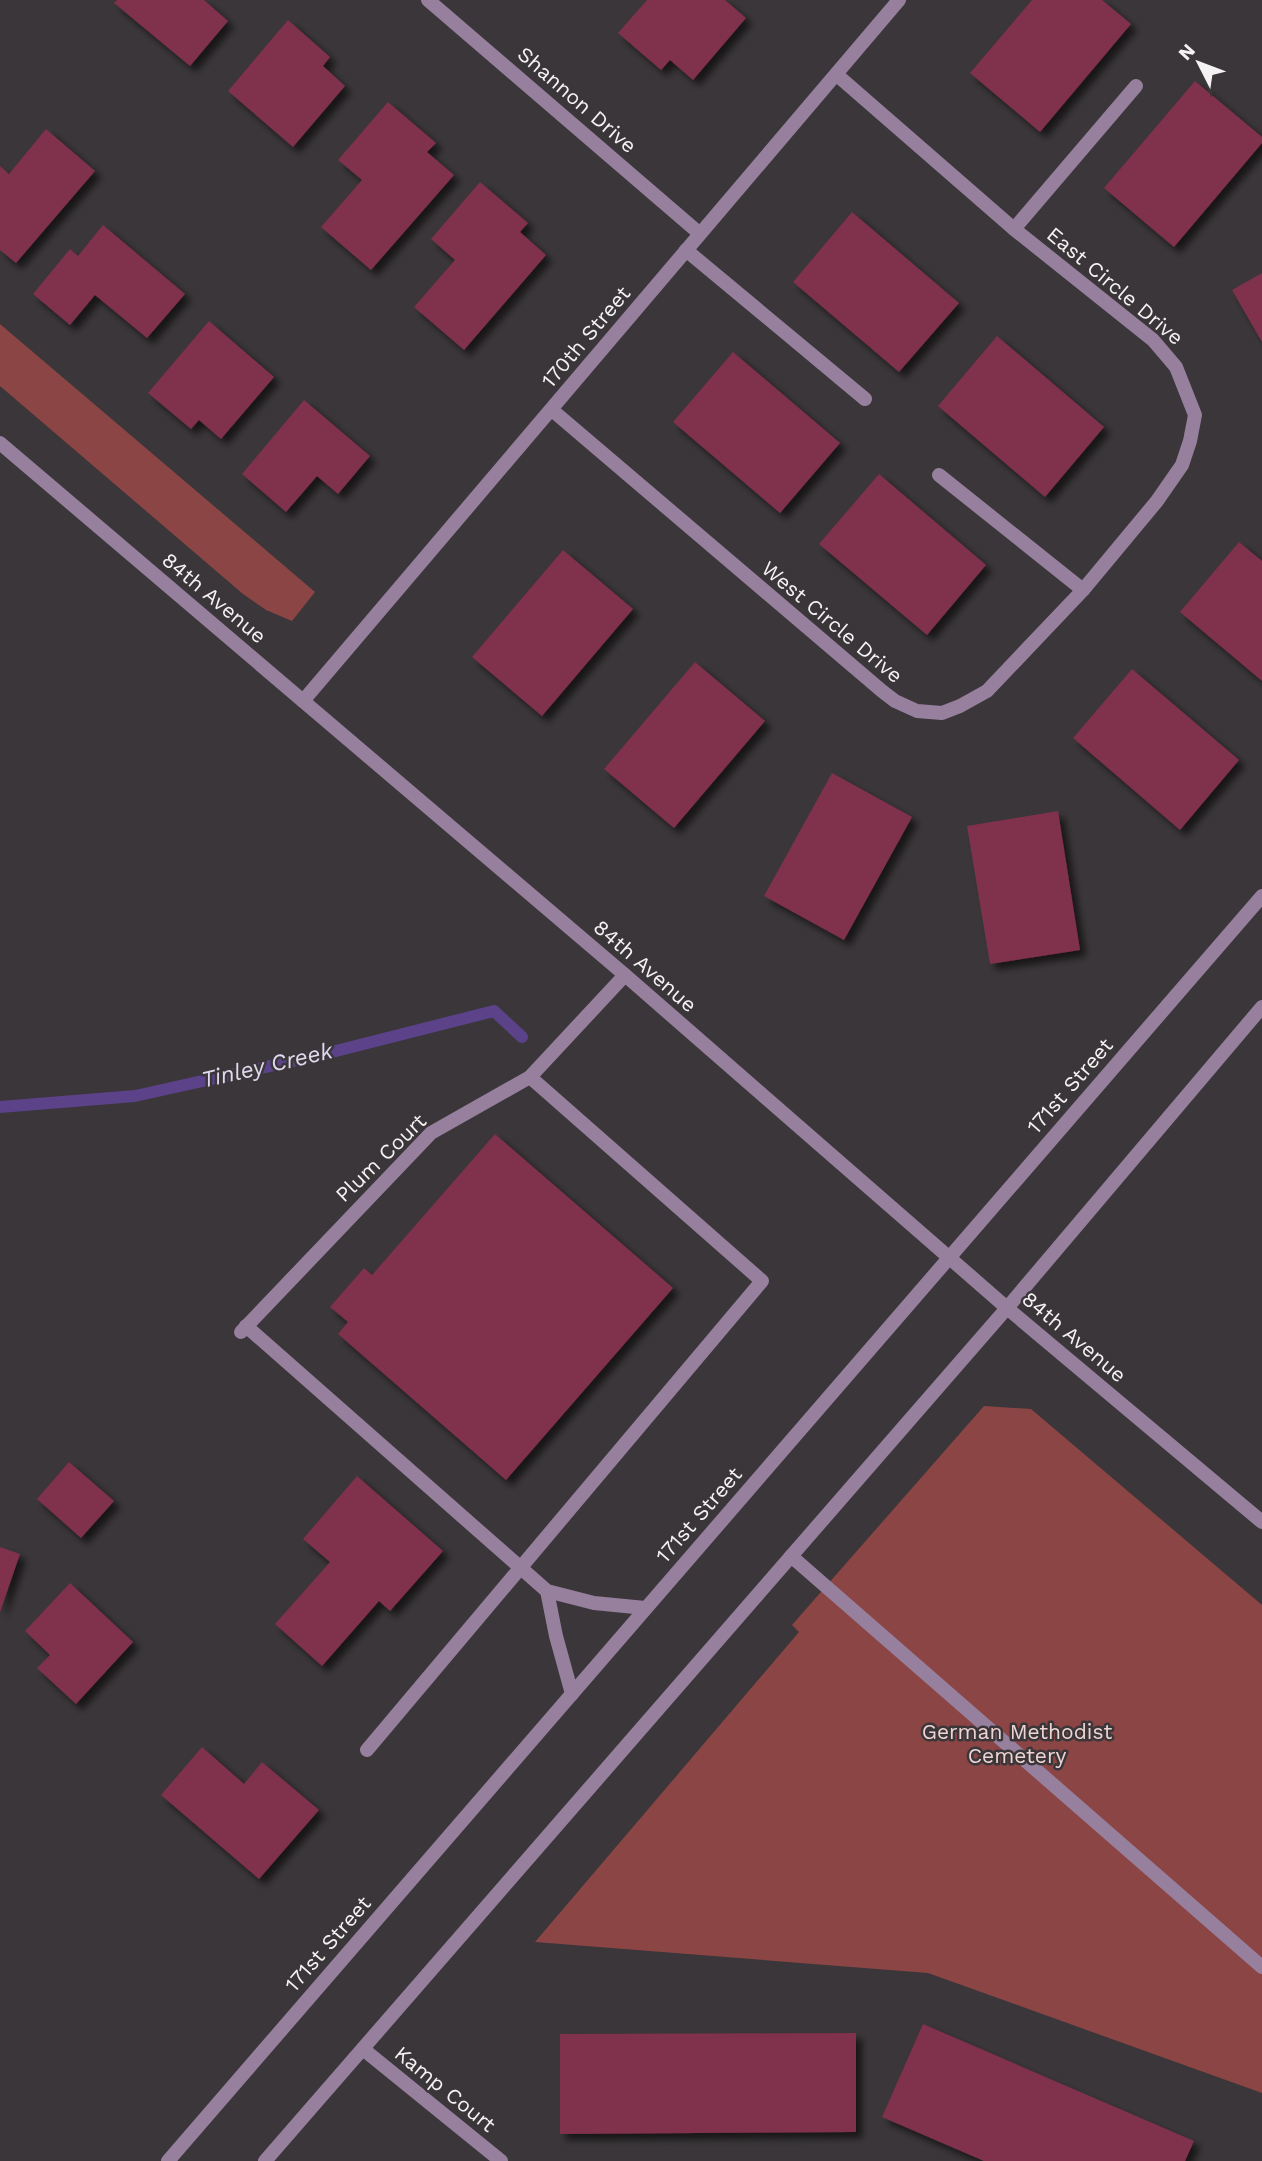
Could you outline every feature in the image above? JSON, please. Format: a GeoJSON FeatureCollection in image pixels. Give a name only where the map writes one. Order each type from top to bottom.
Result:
{"type":"FeatureCollection","features":[{"type":"Feature","properties":{"kind":"street","name":"Shannon Drive"},"geometry":{"type":"LineString","coordinates":[[428,0],[699,233]]}},
{"type":"Feature","properties":{"kind":"street","name":"170th Street"},"geometry":{"type":"LineString","coordinates":[[303,701],[899,0]]}},
{"type":"Feature","properties":{"kind":"street","name":"East Circle Drive"},"geometry":{"type":"LineString","coordinates":[[837,75],[1014,229],[1153,340],[1176,367],[1195,415],[1182,465],[1157,500],[1087,584]]}},
{"type":"Feature","properties":{"kind":"street"},"geometry":{"type":"LineString","coordinates":[[1014,229],[1136,86]]}},
{"type":"Feature","properties":{"kind":"street"},"geometry":{"type":"LineString","coordinates":[[686,250],[865,399]]}},
{"type":"Feature","properties":{"kind":"street","name":"West Circle Drive"},"geometry":{"type":"LineString","coordinates":[[552,410],[882,691],[895,701],[917,710],[942,713],[987,691],[1087,584]]}},
{"type":"Feature","properties":{"kind":"street","name":"84th Avenue"},"geometry":{"type":"LineString","coordinates":[[0,443],[625,975],[948,1259],[1262,1522]]}},
{"type":"Feature","properties":{"kind":"street"},"geometry":{"type":"LineString","coordinates":[[939,475],[1087,584]]}},
{"type":"Feature","properties":{"kind":"street","name":"171st Street"},"geometry":{"type":"LineString","coordinates":[[168,2161],[1262,896]]}},
{"type":"Feature","properties":{"kind":"street","name":"Plum Court"},"geometry":{"type":"LineString","coordinates":[[521,1568],[244,1329],[431,1133],[530,1077],[625,975]]}},
{"type":"Feature","properties":{"kind":"street"},"geometry":{"type":"LineString","coordinates":[[265,2161],[1007,1308],[1262,1007]]}},
{"type":"Feature","properties":{"kind":"street"},"geometry":{"type":"LineString","coordinates":[[367,1750],[762,1282],[530,1077]]}},
{"type":"Feature","properties":{"kind":"street"},"geometry":{"type":"LineString","coordinates":[[791,1556],[1262,1967]]}},
{"type":"Feature","properties":{"kind":"street"},"geometry":{"type":"LineString","coordinates":[[521,1568],[547,1591],[594,1603],[645,1608]]}},
{"type":"Feature","properties":{"kind":"street"},"geometry":{"type":"LineString","coordinates":[[547,1591],[572,1694]]}},
{"type":"Feature","properties":{"kind":"street","name":"Kamp Court"},"geometry":{"type":"LineString","coordinates":[[363,2049],[501,2161]]}},
{"type":"Feature","properties":{"kind":"green space"},"geometry":{"type":"Polygon","coordinates":[[[0,324],[315,592],[292,621],[266,610],[243,594],[0,386],[0,324]]]}},
{"type":"Feature","properties":{"kind":"green space","name":"German Methodist Cemetery"},"geometry":{"type":"Polygon","coordinates":[[[984,1406],[1031,1409],[1262,1605],[1262,2093],[928,1973],[535,1942],[799,1632],[792,1625],[984,1406]]]}},
{"type":"Feature","properties":{"kind":"building"},"geometry":{"type":"Polygon","coordinates":[[[117,0],[204,0],[228,21],[190,66],[114,3],[117,0]]]}},
{"type":"Feature","properties":{"kind":"building"},"geometry":{"type":"Polygon","coordinates":[[[647,0],[725,0],[746,18],[693,80],[670,60],[661,70],[618,33],[647,0]]]}},
{"type":"Feature","properties":{"kind":"building"},"geometry":{"type":"Polygon","coordinates":[[[1032,0],[1102,0],[1131,24],[1040,132],[970,73],[1032,0]]]}},
{"type":"Feature","properties":{"kind":"building"},"geometry":{"type":"Polygon","coordinates":[[[288,20],[330,57],[323,66],[345,86],[293,147],[228,91],[288,20]]]}},
{"type":"Feature","properties":{"kind":"building"},"geometry":{"type":"Polygon","coordinates":[[[1195,81],[1262,137],[1262,143],[1174,247],[1104,188],[1195,81]]]}},
{"type":"Feature","properties":{"kind":"building"},"geometry":{"type":"Polygon","coordinates":[[[388,102],[436,143],[427,152],[454,175],[371,270],[321,227],[362,180],[338,160],[388,102]]]}},
{"type":"Feature","properties":{"kind":"building"},"geometry":{"type":"Polygon","coordinates":[[[46,129],[95,171],[16,263],[0,250],[0,166],[9,174],[46,129]]]}},
{"type":"Feature","properties":{"kind":"building"},"geometry":{"type":"Polygon","coordinates":[[[480,182],[528,223],[520,232],[546,255],[464,350],[414,307],[455,260],[431,239],[480,182]]]}},
{"type":"Feature","properties":{"kind":"building"},"geometry":{"type":"Polygon","coordinates":[[[852,212],[959,303],[899,372],[793,282],[852,212]]]}},
{"type":"Feature","properties":{"kind":"building"},"geometry":{"type":"Polygon","coordinates":[[[103,225],[185,294],[147,338],[95,295],[70,325],[33,294],[70,249],[78,256],[103,225]]]}},
{"type":"Feature","properties":{"kind":"building"},"geometry":{"type":"Polygon","coordinates":[[[1262,273],[1262,342],[1232,290],[1262,273]]]}},
{"type":"Feature","properties":{"kind":"building"},"geometry":{"type":"Polygon","coordinates":[[[209,321],[274,377],[221,439],[199,420],[191,429],[148,393],[209,321]]]}},
{"type":"Feature","properties":{"kind":"building"},"geometry":{"type":"Polygon","coordinates":[[[997,336],[1104,427],[1045,497],[938,406],[997,336]]]}},
{"type":"Feature","properties":{"kind":"building"},"geometry":{"type":"Polygon","coordinates":[[[733,352],[840,443],[780,513],[673,422],[733,352]]]}},
{"type":"Feature","properties":{"kind":"building"},"geometry":{"type":"Polygon","coordinates":[[[304,400],[370,456],[338,494],[317,476],[286,512],[242,474],[304,400]]]}},
{"type":"Feature","properties":{"kind":"building"},"geometry":{"type":"Polygon","coordinates":[[[879,474],[986,565],[927,635],[819,544],[879,474]]]}},
{"type":"Feature","properties":{"kind":"building"},"geometry":{"type":"Polygon","coordinates":[[[1239,542],[1262,561],[1262,681],[1180,612],[1239,542]]]}},
{"type":"Feature","properties":{"kind":"building"},"geometry":{"type":"Polygon","coordinates":[[[563,550],[633,609],[542,716],[472,657],[563,550]]]}},
{"type":"Feature","properties":{"kind":"building"},"geometry":{"type":"Polygon","coordinates":[[[695,662],[765,721],[674,828],[604,769],[695,662]]]}},
{"type":"Feature","properties":{"kind":"building"},"geometry":{"type":"Polygon","coordinates":[[[1132,669],[1239,760],[1180,830],[1073,738],[1132,669]]]}},
{"type":"Feature","properties":{"kind":"building"},"geometry":{"type":"Polygon","coordinates":[[[832,773],[912,817],[844,940],[764,896],[832,773]]]}},
{"type":"Feature","properties":{"kind":"building"},"geometry":{"type":"Polygon","coordinates":[[[1058,811],[1080,950],[990,964],[967,826],[1058,811]]]}},
{"type":"Feature","properties":{"kind":"building"},"geometry":{"type":"Polygon","coordinates":[[[495,1134],[673,1288],[506,1480],[338,1334],[348,1322],[330,1307],[364,1268],[372,1275],[495,1134]]]}},
{"type":"Feature","properties":{"kind":"building"},"geometry":{"type":"Polygon","coordinates":[[[69,1462],[114,1501],[81,1538],[37,1499],[69,1462]]]}},
{"type":"Feature","properties":{"kind":"building"},"geometry":{"type":"Polygon","coordinates":[[[357,1476],[443,1551],[390,1611],[379,1601],[322,1666],[275,1624],[330,1562],[303,1539],[357,1476]]]}},
{"type":"Feature","properties":{"kind":"building"},"geometry":{"type":"Polygon","coordinates":[[[0,1547],[20,1554],[0,1612],[0,1547]]]}},
{"type":"Feature","properties":{"kind":"building"},"geometry":{"type":"Polygon","coordinates":[[[70,1583],[133,1642],[76,1704],[37,1668],[50,1655],[25,1631],[70,1583]]]}},
{"type":"Feature","properties":{"kind":"building"},"geometry":{"type":"Polygon","coordinates":[[[202,1747],[244,1784],[262,1762],[319,1810],[259,1879],[161,1795],[202,1747]]]}},
{"type":"Feature","properties":{"kind":"building"},"geometry":{"type":"Polygon","coordinates":[[[923,2024],[1194,2141],[1185,2161],[984,2161],[882,2117],[923,2024]]]}},
{"type":"Feature","properties":{"kind":"building"},"geometry":{"type":"Polygon","coordinates":[[[856,2033],[856,2132],[560,2134],[560,2034],[856,2033]]]}},
{"type":"Feature","properties":{"kind":"waterway","name":"Tinley Creek"},"geometry":{"type":"LineString","coordinates":[[0,1107],[135,1096],[324,1054],[494,1011],[522,1037]]}}]}
